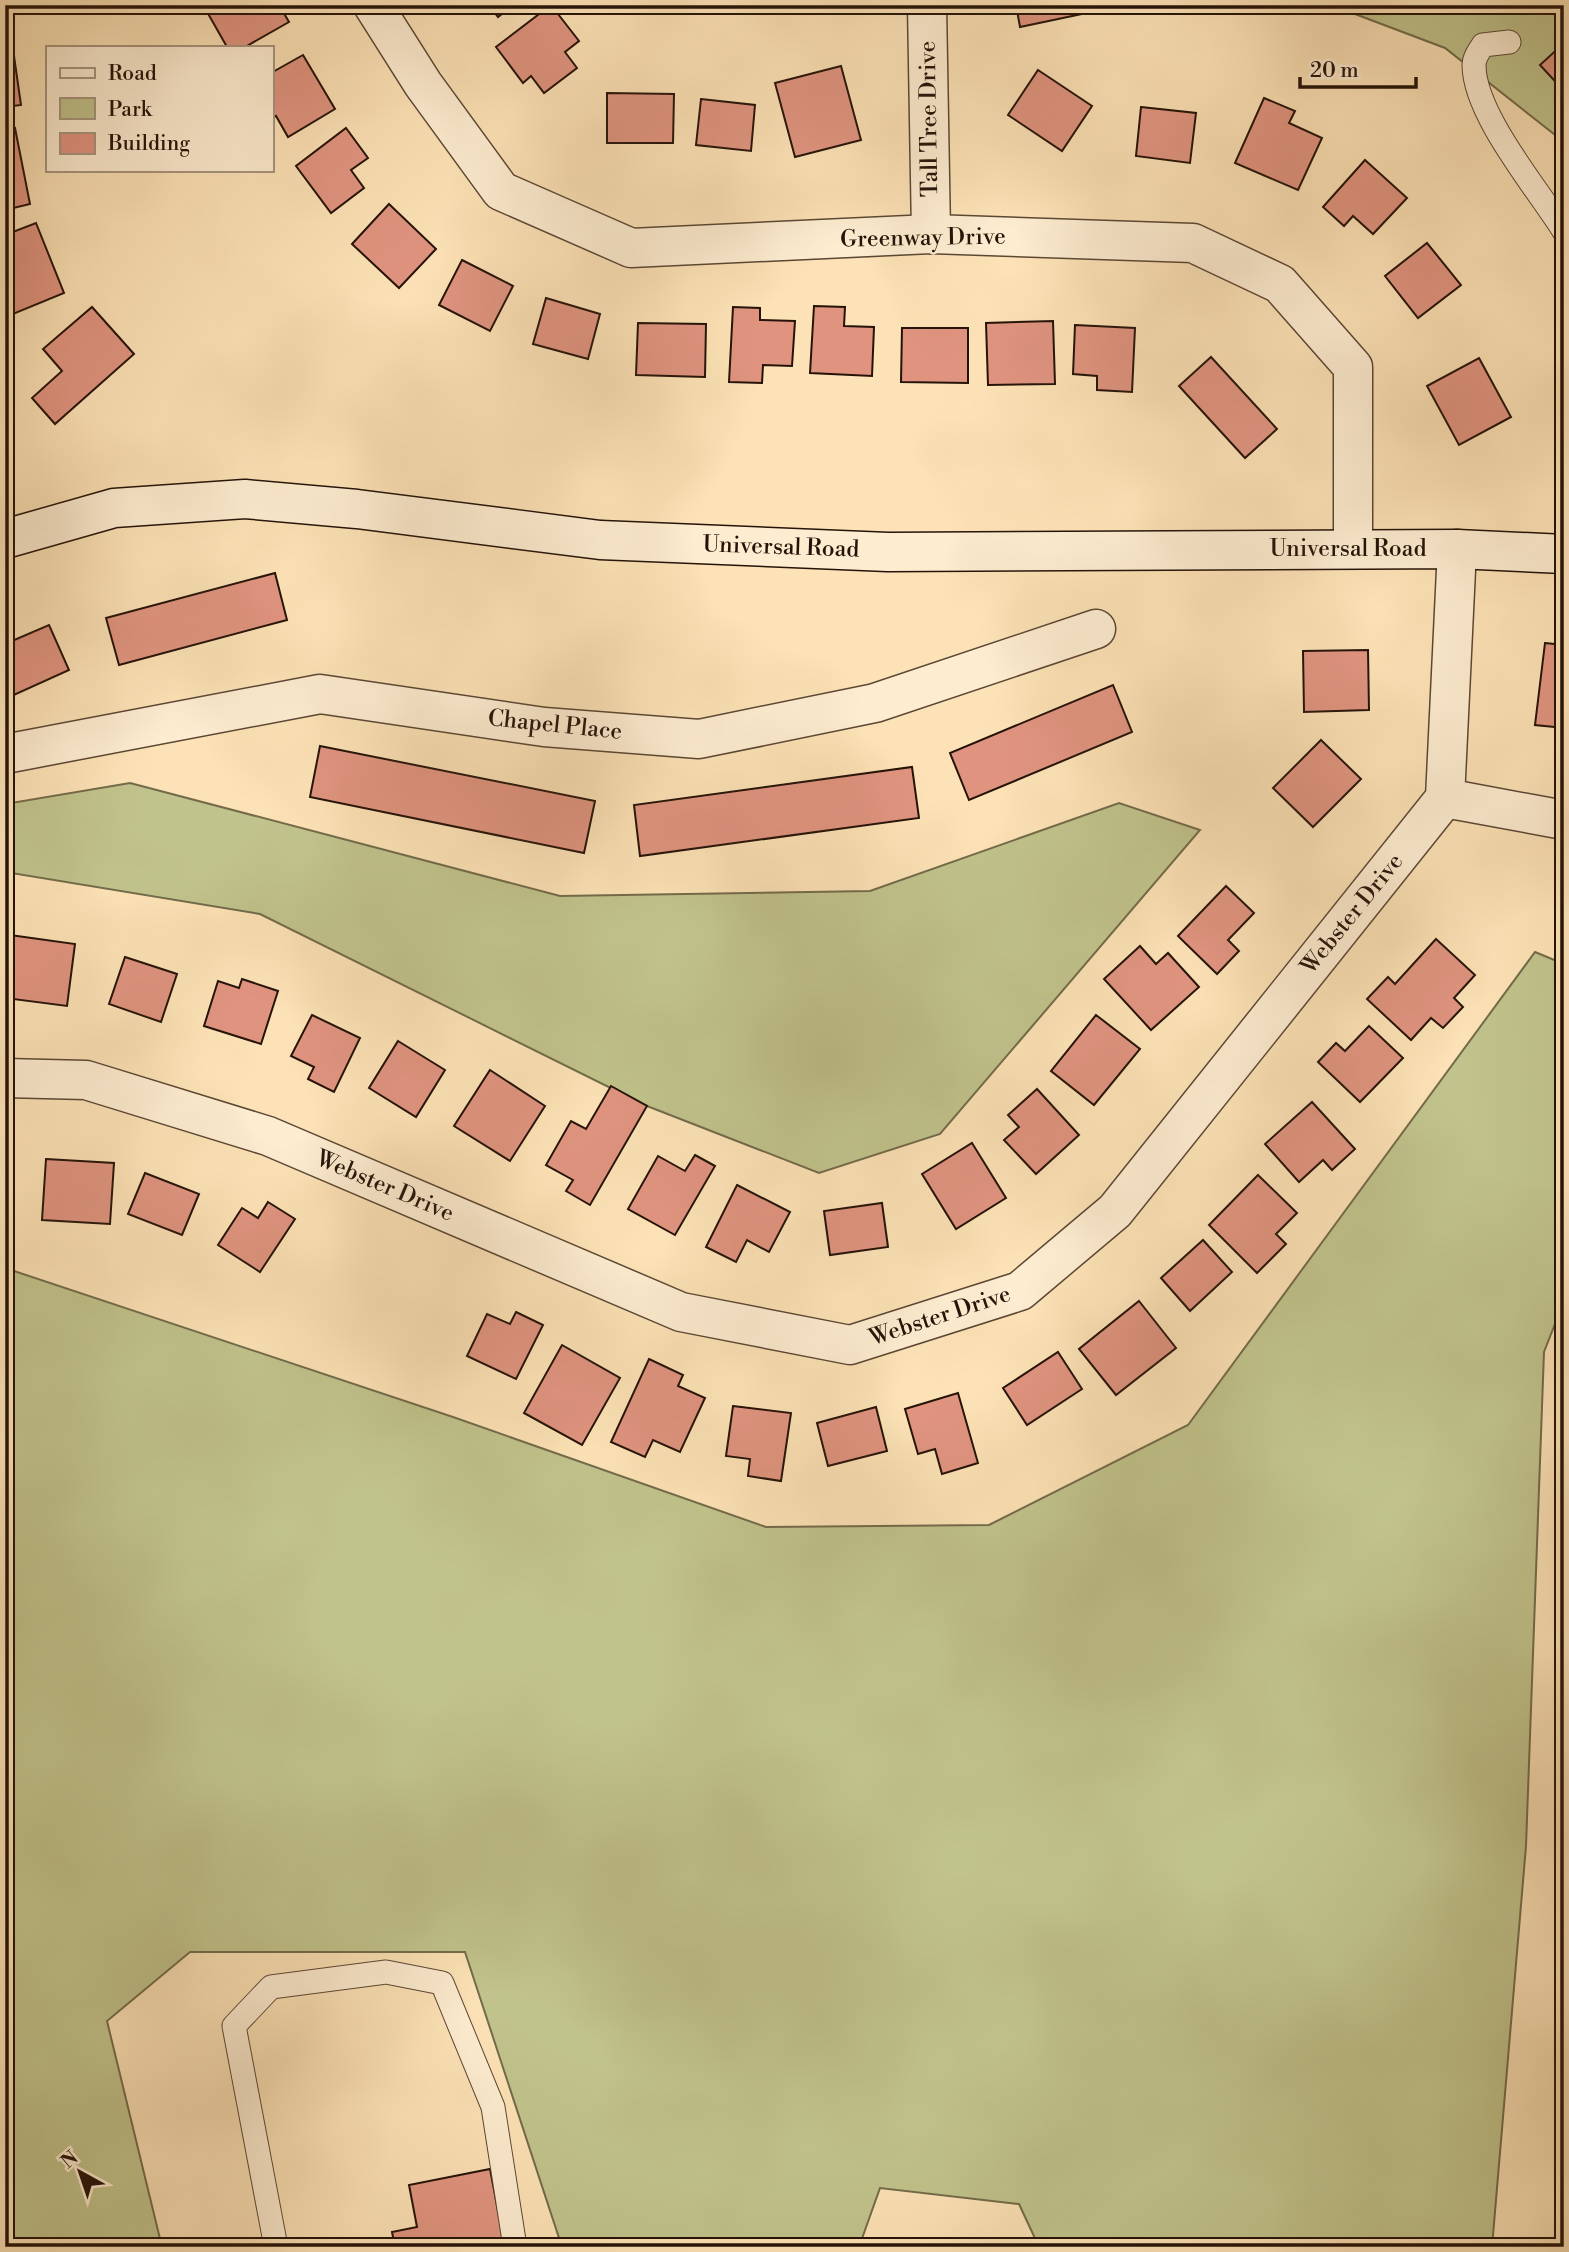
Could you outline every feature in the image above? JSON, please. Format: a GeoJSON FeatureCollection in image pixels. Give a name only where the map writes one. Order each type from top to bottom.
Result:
{"type":"FeatureCollection","features":[{"type":"Feature","properties":{"kind":"street","name":"Greenway Drive"},"geometry":{"type":"LineString","coordinates":[[373,5],[423,84],[501,191],[631,248],[931,234],[1193,243],[1280,284],[1353,367],[1353,549]]}},
{"type":"Feature","properties":{"kind":"street","name":"Tall Tree Drive"},"geometry":{"type":"LineString","coordinates":[[927,5],[931,234]]}},
{"type":"Feature","properties":{"kind":"street","name":"Universal Road"},"geometry":{"type":"LineString","coordinates":[[5,539],[114,508],[245,499],[356,509],[613,540],[888,552],[1457,549],[1564,554]]}},
{"type":"Feature","properties":{"kind":"street"},"geometry":{"type":"LineString","coordinates":[[1457,549],[1445,798],[1564,820]]}},
{"type":"Feature","properties":{"kind":"street","name":"Chapel Place"},"geometry":{"type":"LineString","coordinates":[[5,754],[320,694],[544,727],[699,739],[875,703],[1096,629]]}},
{"type":"Feature","properties":{"kind":"street","name":"Webster Drive"},"geometry":{"type":"LineString","coordinates":[[5,1078],[86,1080],[268,1136],[681,1312],[850,1345],[1020,1292],[1115,1211],[1445,798]]}},
{"type":"Feature","properties":{"kind":"lane"},"geometry":{"type":"LineString","coordinates":[[1509,42],[1483,45],[1473,62],[1480,99],[1507,148],[1564,231]]}},
{"type":"Feature","properties":{"kind":"lane"},"geometry":{"type":"LineString","coordinates":[[276,2247],[234,2026],[271,1987],[386,1972],[442,1983],[493,2107],[515,2247]]}},
{"type":"Feature","properties":{"kind":"green space"},"geometry":{"type":"Polygon","coordinates":[[[1331,5],[1564,5],[1564,142],[1445,48],[1331,5]]]}},
{"type":"Feature","properties":{"kind":"green space"},"geometry":{"type":"Polygon","coordinates":[[[130,783],[560,896],[870,891],[1119,803],[1200,830],[940,1134],[819,1173],[647,1106],[260,914],[5,872],[5,804],[130,783]]]}},
{"type":"Feature","properties":{"kind":"green space"},"geometry":{"type":"Polygon","coordinates":[[[1535,952],[1564,964],[1564,1301],[1544,1352],[1526,1846],[1492,2247],[1039,2247],[1019,2204],[880,2188],[859,2247],[562,2247],[465,1952],[190,1952],[107,2021],[162,2247],[5,2247],[5,1268],[453,1417],[766,1527],[989,1525],[1188,1425],[1535,952]]]}},
{"type":"Feature","properties":{"kind":"building"},"geometry":{"type":"Polygon","coordinates":[[[214,5],[279,5],[289,22],[247,46],[226,46],[206,10],[214,5]]]}},
{"type":"Feature","properties":{"kind":"building"},"geometry":{"type":"Polygon","coordinates":[[[489,5],[513,5],[498,17],[489,5]]]}},
{"type":"Feature","properties":{"kind":"building"},"geometry":{"type":"Polygon","coordinates":[[[551,5],[579,41],[565,52],[577,68],[544,93],[531,76],[523,83],[496,47],[551,5]]]}},
{"type":"Feature","properties":{"kind":"building"},"geometry":{"type":"Polygon","coordinates":[[[1016,5],[1080,5],[1082,14],[1020,27],[1016,5]]]}},
{"type":"Feature","properties":{"kind":"building"},"geometry":{"type":"Polygon","coordinates":[[[11,35],[21,105],[5,107],[5,36],[11,35]]]}},
{"type":"Feature","properties":{"kind":"building"},"geometry":{"type":"Polygon","coordinates":[[[1564,43],[1564,91],[1540,65],[1564,43]]]}},
{"type":"Feature","properties":{"kind":"building"},"geometry":{"type":"Polygon","coordinates":[[[303,55],[335,109],[288,137],[276,116],[273,118],[273,72],[303,55]]]}},
{"type":"Feature","properties":{"kind":"building"},"geometry":{"type":"Polygon","coordinates":[[[841,66],[861,140],[795,157],[775,83],[841,66]]]}},
{"type":"Feature","properties":{"kind":"building"},"geometry":{"type":"Polygon","coordinates":[[[1038,70],[1092,106],[1062,151],[1008,115],[1038,70]]]}},
{"type":"Feature","properties":{"kind":"building"},"geometry":{"type":"Polygon","coordinates":[[[607,93],[674,94],[673,143],[607,143],[607,93]]]}},
{"type":"Feature","properties":{"kind":"building"},"geometry":{"type":"Polygon","coordinates":[[[1264,98],[1295,111],[1289,123],[1322,138],[1298,190],[1235,163],[1264,98]]]}},
{"type":"Feature","properties":{"kind":"building"},"geometry":{"type":"Polygon","coordinates":[[[701,99],[755,105],[751,151],[696,145],[701,99]]]}},
{"type":"Feature","properties":{"kind":"building"},"geometry":{"type":"Polygon","coordinates":[[[1141,107],[1196,113],[1190,163],[1136,156],[1141,107]]]}},
{"type":"Feature","properties":{"kind":"building"},"geometry":{"type":"Polygon","coordinates":[[[15,128],[30,204],[5,210],[5,130],[15,128]]]}},
{"type":"Feature","properties":{"kind":"building"},"geometry":{"type":"Polygon","coordinates":[[[346,128],[368,158],[351,170],[364,188],[331,213],[296,166],[346,128]]]}},
{"type":"Feature","properties":{"kind":"building"},"geometry":{"type":"Polygon","coordinates":[[[1365,160],[1407,198],[1373,234],[1353,216],[1344,226],[1323,207],[1365,160]]]}},
{"type":"Feature","properties":{"kind":"building"},"geometry":{"type":"Polygon","coordinates":[[[389,204],[436,249],[399,288],[352,244],[389,204]]]}},
{"type":"Feature","properties":{"kind":"building"},"geometry":{"type":"Polygon","coordinates":[[[36,223],[64,293],[13,314],[5,293],[5,235],[36,223]]]}},
{"type":"Feature","properties":{"kind":"building"},"geometry":{"type":"Polygon","coordinates":[[[1427,243],[1461,285],[1418,318],[1385,276],[1427,243]]]}},
{"type":"Feature","properties":{"kind":"building"},"geometry":{"type":"Polygon","coordinates":[[[462,260],[513,286],[490,331],[439,305],[462,260]]]}},
{"type":"Feature","properties":{"kind":"building"},"geometry":{"type":"Polygon","coordinates":[[[546,298],[600,314],[588,359],[533,344],[546,298]]]}},
{"type":"Feature","properties":{"kind":"building"},"geometry":{"type":"Polygon","coordinates":[[[814,306],[845,307],[844,326],[874,327],[872,376],[810,373],[814,306]]]}},
{"type":"Feature","properties":{"kind":"building"},"geometry":{"type":"Polygon","coordinates":[[[92,307],[134,354],[55,424],[32,398],[62,371],[43,349],[92,307]]]}},
{"type":"Feature","properties":{"kind":"building"},"geometry":{"type":"Polygon","coordinates":[[[733,307],[760,308],[760,320],[795,321],[792,366],[763,365],[762,383],[729,382],[733,307]]]}},
{"type":"Feature","properties":{"kind":"building"},"geometry":{"type":"Polygon","coordinates":[[[1053,321],[1055,384],[988,385],[986,323],[1053,321]]]}},
{"type":"Feature","properties":{"kind":"building"},"geometry":{"type":"Polygon","coordinates":[[[638,323],[706,324],[705,377],[636,375],[638,323]]]}},
{"type":"Feature","properties":{"kind":"building"},"geometry":{"type":"Polygon","coordinates":[[[1075,325],[1135,328],[1132,392],[1097,390],[1097,376],[1073,374],[1075,325]]]}},
{"type":"Feature","properties":{"kind":"building"},"geometry":{"type":"Polygon","coordinates":[[[902,328],[968,328],[968,383],[901,382],[902,328]]]}},
{"type":"Feature","properties":{"kind":"building"},"geometry":{"type":"Polygon","coordinates":[[[1211,357],[1277,429],[1245,458],[1179,386],[1211,357]]]}},
{"type":"Feature","properties":{"kind":"building"},"geometry":{"type":"Polygon","coordinates":[[[1479,358],[1511,417],[1459,445],[1427,386],[1479,358]]]}},
{"type":"Feature","properties":{"kind":"building"},"geometry":{"type":"Polygon","coordinates":[[[275,573],[287,620],[119,665],[106,618],[275,573]]]}},
{"type":"Feature","properties":{"kind":"building"},"geometry":{"type":"Polygon","coordinates":[[[49,625],[69,670],[5,699],[5,644],[49,625]]]}},
{"type":"Feature","properties":{"kind":"building"},"geometry":{"type":"Polygon","coordinates":[[[1545,643],[1564,645],[1564,728],[1535,725],[1545,643]]]}},
{"type":"Feature","properties":{"kind":"building"},"geometry":{"type":"Polygon","coordinates":[[[1368,650],[1369,710],[1304,712],[1303,651],[1368,650]]]}},
{"type":"Feature","properties":{"kind":"building"},"geometry":{"type":"Polygon","coordinates":[[[1113,685],[1132,732],[969,800],[950,753],[1113,685]]]}},
{"type":"Feature","properties":{"kind":"building"},"geometry":{"type":"Polygon","coordinates":[[[1321,740],[1361,779],[1313,827],[1273,788],[1321,740]]]}},
{"type":"Feature","properties":{"kind":"building"},"geometry":{"type":"Polygon","coordinates":[[[320,746],[595,801],[584,853],[310,797],[320,746]]]}},
{"type":"Feature","properties":{"kind":"building"},"geometry":{"type":"Polygon","coordinates":[[[912,767],[919,818],[640,856],[634,805],[912,767]]]}},
{"type":"Feature","properties":{"kind":"building"},"geometry":{"type":"Polygon","coordinates":[[[1226,886],[1254,913],[1228,940],[1239,951],[1217,974],[1178,936],[1226,886]]]}},
{"type":"Feature","properties":{"kind":"building"},"geometry":{"type":"Polygon","coordinates":[[[10,935],[75,944],[67,1006],[5,998],[10,935]]]}},
{"type":"Feature","properties":{"kind":"building"},"geometry":{"type":"Polygon","coordinates":[[[1436,939],[1475,975],[1454,998],[1463,1007],[1443,1028],[1431,1018],[1411,1040],[1367,999],[1388,977],[1395,984],[1436,939]]]}},
{"type":"Feature","properties":{"kind":"building"},"geometry":{"type":"Polygon","coordinates":[[[1140,946],[1156,964],[1168,953],[1199,987],[1151,1030],[1104,979],[1140,946]]]}},
{"type":"Feature","properties":{"kind":"building"},"geometry":{"type":"Polygon","coordinates":[[[125,957],[177,974],[161,1022],[109,1004],[125,957]]]}},
{"type":"Feature","properties":{"kind":"building"},"geometry":{"type":"Polygon","coordinates":[[[242,979],[278,991],[261,1044],[204,1026],[218,981],[239,988],[242,979]]]}},
{"type":"Feature","properties":{"kind":"building"},"geometry":{"type":"Polygon","coordinates":[[[312,1015],[360,1038],[334,1092],[308,1079],[314,1067],[291,1056],[312,1015]]]}},
{"type":"Feature","properties":{"kind":"building"},"geometry":{"type":"Polygon","coordinates":[[[1096,1015],[1140,1049],[1094,1105],[1051,1071],[1096,1015]]]}},
{"type":"Feature","properties":{"kind":"building"},"geometry":{"type":"Polygon","coordinates":[[[1369,1026],[1403,1058],[1360,1102],[1318,1062],[1336,1043],[1345,1051],[1369,1026]]]}},
{"type":"Feature","properties":{"kind":"building"},"geometry":{"type":"Polygon","coordinates":[[[398,1041],[445,1070],[416,1117],[369,1088],[398,1041]]]}},
{"type":"Feature","properties":{"kind":"building"},"geometry":{"type":"Polygon","coordinates":[[[490,1070],[545,1106],[510,1161],[454,1126],[490,1070]]]}},
{"type":"Feature","properties":{"kind":"building"},"geometry":{"type":"Polygon","coordinates":[[[611,1086],[647,1106],[590,1205],[566,1191],[573,1180],[546,1165],[571,1121],[586,1129],[611,1086]]]}},
{"type":"Feature","properties":{"kind":"building"},"geometry":{"type":"Polygon","coordinates":[[[1037,1089],[1079,1135],[1036,1174],[1004,1140],[1019,1127],[1008,1115],[1037,1089]]]}},
{"type":"Feature","properties":{"kind":"building"},"geometry":{"type":"Polygon","coordinates":[[[1312,1102],[1355,1149],[1332,1170],[1323,1160],[1299,1182],[1265,1144],[1312,1102]]]}},
{"type":"Feature","properties":{"kind":"building"},"geometry":{"type":"Polygon","coordinates":[[[972,1143],[1006,1198],[956,1229],[922,1174],[972,1143]]]}},
{"type":"Feature","properties":{"kind":"building"},"geometry":{"type":"Polygon","coordinates":[[[695,1155],[715,1166],[675,1235],[628,1209],[658,1156],[685,1171],[695,1155]]]}},
{"type":"Feature","properties":{"kind":"building"},"geometry":{"type":"Polygon","coordinates":[[[46,1159],[114,1163],[110,1224],[42,1220],[46,1159]]]}},
{"type":"Feature","properties":{"kind":"building"},"geometry":{"type":"Polygon","coordinates":[[[145,1173],[199,1194],[182,1235],[128,1214],[145,1173]]]}},
{"type":"Feature","properties":{"kind":"building"},"geometry":{"type":"Polygon","coordinates":[[[1258,1175],[1297,1213],[1276,1234],[1286,1244],[1257,1273],[1209,1225],[1258,1175]]]}},
{"type":"Feature","properties":{"kind":"building"},"geometry":{"type":"Polygon","coordinates":[[[737,1185],[790,1212],[769,1252],[747,1240],[736,1262],[706,1247],[737,1185]]]}},
{"type":"Feature","properties":{"kind":"building"},"geometry":{"type":"Polygon","coordinates":[[[268,1202],[295,1219],[260,1272],[218,1245],[242,1208],[258,1218],[268,1202]]]}},
{"type":"Feature","properties":{"kind":"building"},"geometry":{"type":"Polygon","coordinates":[[[882,1203],[888,1247],[830,1255],[824,1211],[882,1203]]]}},
{"type":"Feature","properties":{"kind":"building"},"geometry":{"type":"Polygon","coordinates":[[[1203,1240],[1232,1272],[1190,1311],[1161,1278],[1203,1240]]]}},
{"type":"Feature","properties":{"kind":"building"},"geometry":{"type":"Polygon","coordinates":[[[1139,1301],[1176,1348],[1116,1395],[1079,1349],[1139,1301]]]}},
{"type":"Feature","properties":{"kind":"building"},"geometry":{"type":"Polygon","coordinates":[[[516,1312],[543,1325],[516,1379],[467,1356],[487,1314],[510,1324],[516,1312]]]}},
{"type":"Feature","properties":{"kind":"building"},"geometry":{"type":"Polygon","coordinates":[[[562,1345],[620,1378],[582,1445],[524,1413],[562,1345]]]}},
{"type":"Feature","properties":{"kind":"building"},"geometry":{"type":"Polygon","coordinates":[[[1058,1352],[1082,1389],[1027,1425],[1003,1388],[1058,1352]]]}},
{"type":"Feature","properties":{"kind":"building"},"geometry":{"type":"Polygon","coordinates":[[[649,1359],[683,1375],[678,1386],[705,1398],[680,1452],[653,1440],[645,1457],[611,1442],[649,1359]]]}},
{"type":"Feature","properties":{"kind":"building"},"geometry":{"type":"Polygon","coordinates":[[[958,1393],[978,1463],[942,1474],[935,1449],[918,1454],[905,1409],[958,1393]]]}},
{"type":"Feature","properties":{"kind":"building"},"geometry":{"type":"Polygon","coordinates":[[[733,1406],[791,1413],[781,1481],[748,1476],[750,1459],[726,1456],[733,1406]]]}},
{"type":"Feature","properties":{"kind":"building"},"geometry":{"type":"Polygon","coordinates":[[[876,1407],[887,1451],[828,1466],[817,1423],[876,1407]]]}},
{"type":"Feature","properties":{"kind":"building"},"geometry":{"type":"Polygon","coordinates":[[[490,2169],[505,2247],[395,2247],[392,2232],[417,2227],[409,2185],[490,2169]]]}}]}
